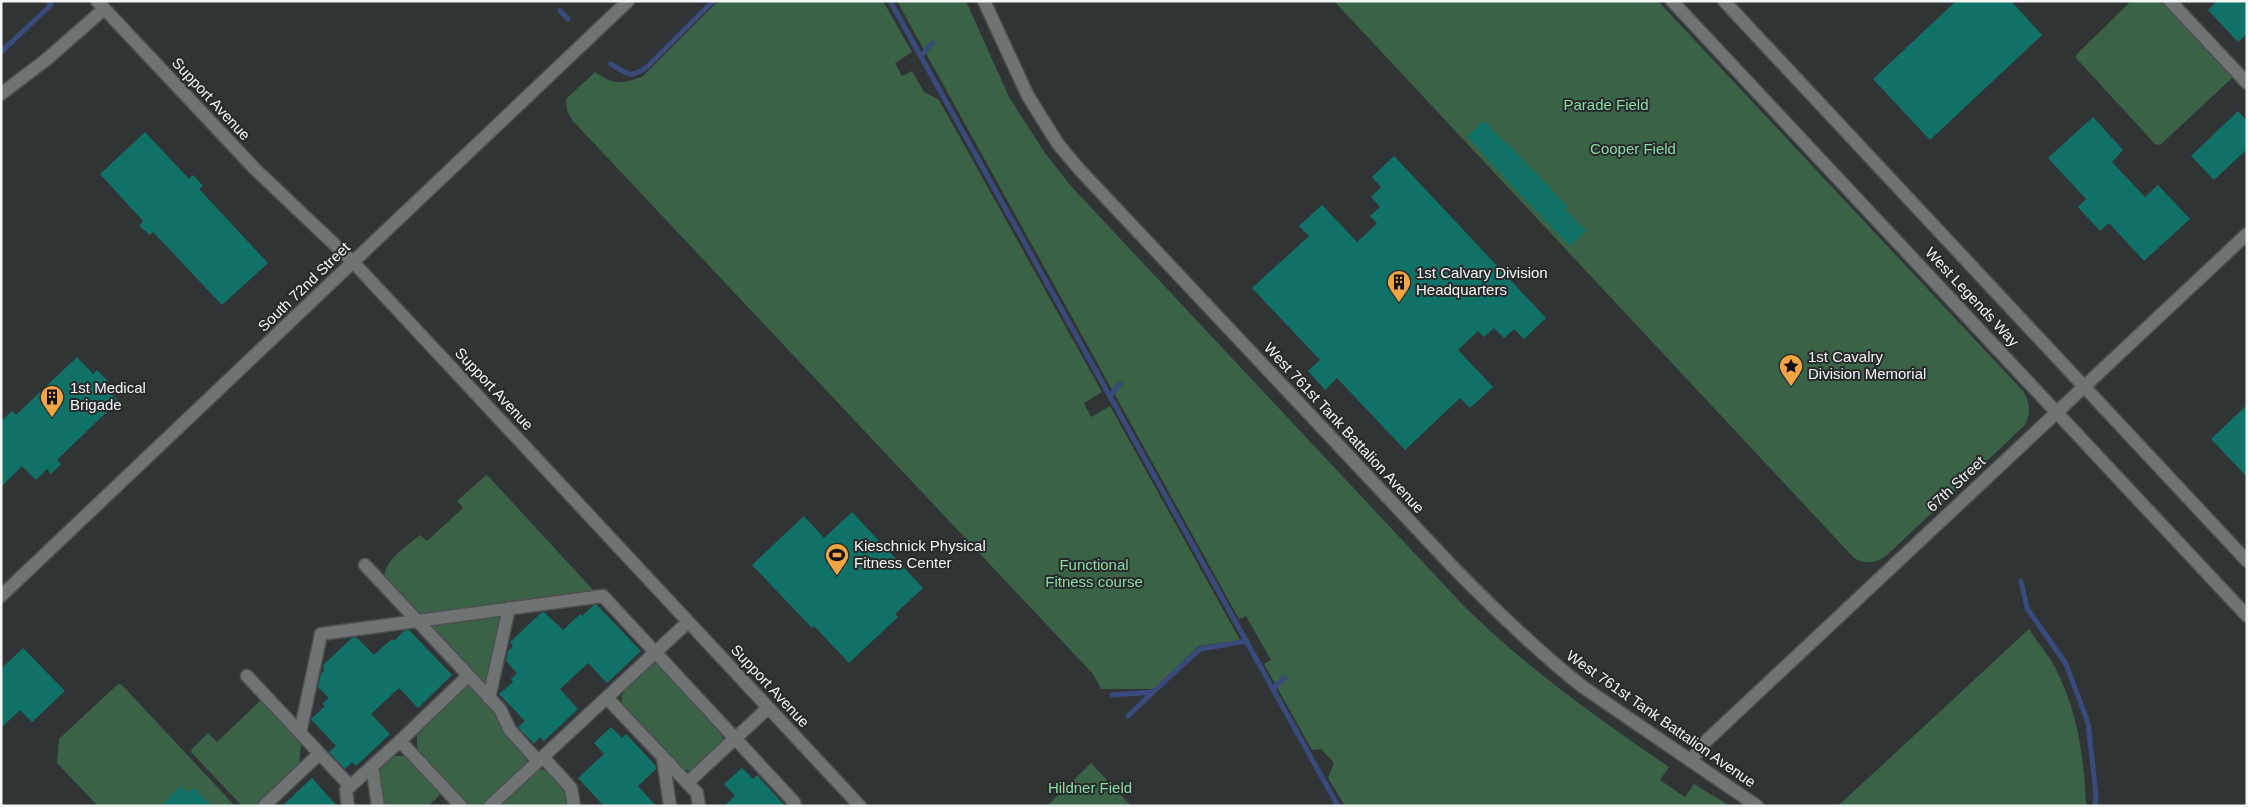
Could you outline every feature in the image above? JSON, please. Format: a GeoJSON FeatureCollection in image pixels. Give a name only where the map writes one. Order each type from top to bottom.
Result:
{"type":"FeatureCollection","features":[{"type":"Feature","properties":{"kind":"street","name":"South 72nd Street"},"geometry":{"type":"LineString","coordinates":[[1,596],[628,1]]}},
{"type":"Feature","properties":{"kind":"street","name":"West 761st Tank Battalion Avenue"},"geometry":{"type":"LineString","coordinates":[[984,1],[1028,96],[1058,144],[1079,169],[1190,289],[1504,620],[1583,687],[1757,806]]}},
{"type":"Feature","properties":{"kind":"street","name":"West Legends Way"},"geometry":{"type":"LineString","coordinates":[[1672,1],[2247,616]]}},
{"type":"Feature","properties":{"kind":"street","name":"West Legends Way"},"geometry":{"type":"LineString","coordinates":[[1724,1],[2247,561]]}},
{"type":"Feature","properties":{"kind":"street"},"geometry":{"type":"LineString","coordinates":[[2170,1],[2247,83]]}},
{"type":"Feature","properties":{"kind":"street","name":"Support Avenue"},"geometry":{"type":"LineString","coordinates":[[101,5],[255,169],[354,262],[860,806]]}},
{"type":"Feature","properties":{"kind":"street"},"geometry":{"type":"LineString","coordinates":[[1,94],[47,59],[101,5]]}},
{"type":"Feature","properties":{"kind":"street","name":"67th Street"},"geometry":{"type":"LineString","coordinates":[[1692,761],[1703,744],[2247,234]]}},
{"type":"Feature","properties":{"kind":"street"},"geometry":{"type":"LineString","coordinates":[[365,564],[490,698],[500,710],[510,730],[571,788],[574,806]]}},
{"type":"Feature","properties":{"kind":"street"},"geometry":{"type":"LineString","coordinates":[[300,733],[321,634],[603,596],[736,738],[794,802],[795,806]]}},
{"type":"Feature","properties":{"kind":"street"},"geometry":{"type":"LineString","coordinates":[[490,698],[509,608]]}},
{"type":"Feature","properties":{"kind":"street"},"geometry":{"type":"LineString","coordinates":[[490,806],[688,622]]}},
{"type":"Feature","properties":{"kind":"street"},"geometry":{"type":"LineString","coordinates":[[247,676],[350,786]]}},
{"type":"Feature","properties":{"kind":"street"},"geometry":{"type":"LineString","coordinates":[[348,806],[346,790],[468,676]]}},
{"type":"Feature","properties":{"kind":"street"},"geometry":{"type":"LineString","coordinates":[[606,698],[697,793],[699,806]]}},
{"type":"Feature","properties":{"kind":"street"},"geometry":{"type":"LineString","coordinates":[[688,783],[768,708]]}},
{"type":"Feature","properties":{"kind":"street"},"geometry":{"type":"LineString","coordinates":[[400,741],[462,806]]}},
{"type":"Feature","properties":{"kind":"street"},"geometry":{"type":"LineString","coordinates":[[264,806],[319,754]]}},
{"type":"Feature","properties":{"kind":"street"},"geometry":{"type":"LineString","coordinates":[[663,758],[670,806]]}},
{"type":"Feature","properties":{"kind":"street"},"geometry":{"type":"LineString","coordinates":[[372,766],[378,806]]}},
{"type":"Feature","properties":{"kind":"green space","name":"Functional Fitness course"},"geometry":{"type":"Polygon","coordinates":[[[718,1],[883,1],[912,52],[895,63],[902,76],[912,71],[924,92],[939,100],[1102,392],[1084,403],[1091,417],[1110,406],[1240,640],[1199,646],[1153,689],[1101,689],[1093,674],[572,120],[567,111],[566,99],[595,72],[617,82],[642,77],[718,1]]]}},
{"type":"Feature","properties":{"kind":"green space"},"geometry":{"type":"Polygon","coordinates":[[[897,1],[966,1],[1009,97],[1045,153],[1070,185],[1463,605],[1511,649],[1562,691],[1669,767],[1660,780],[1685,797],[1694,784],[1730,806],[1345,806],[1328,778],[1334,763],[1321,749],[1312,750],[1264,664],[1271,660],[1246,616],[1239,619],[897,1]]]}},
{"type":"Feature","properties":{"kind":"green space","name":"Cooper Field"},"geometry":{"type":"Polygon","coordinates":[[[1334,1],[1658,1],[2024,392],[2029,408],[2025,425],[1886,556],[1870,562],[1863,562],[1854,558],[1334,1]]]}},
{"type":"Feature","properties":{"kind":"green space"},"geometry":{"type":"Polygon","coordinates":[[[2131,1],[2163,1],[2231,73],[2231,79],[2160,145],[2155,144],[2076,58],[2077,54],[2131,1]]]}},
{"type":"Feature","properties":{"kind":"green space"},"geometry":{"type":"Polygon","coordinates":[[[486,475],[595,592],[424,614],[416,611],[385,580],[387,567],[396,555],[420,535],[427,541],[463,508],[457,501],[486,475]]]}},
{"type":"Feature","properties":{"kind":"green space"},"geometry":{"type":"Polygon","coordinates":[[[502,614],[488,688],[430,627],[432,623],[502,614]]]}},
{"type":"Feature","properties":{"kind":"green space"},"geometry":{"type":"Polygon","coordinates":[[[2029,629],[2055,667],[2069,701],[2078,735],[2084,770],[2086,806],[1838,806],[2029,629]]]}},
{"type":"Feature","properties":{"kind":"green space"},"geometry":{"type":"Polygon","coordinates":[[[655,663],[661,666],[722,730],[723,742],[695,769],[690,771],[680,768],[622,707],[623,694],[626,688],[649,665],[655,663]]]}},
{"type":"Feature","properties":{"kind":"green space"},"geometry":{"type":"Polygon","coordinates":[[[118,684],[122,685],[235,806],[98,806],[57,763],[59,739],[118,684]]]}},
{"type":"Feature","properties":{"kind":"green space"},"geometry":{"type":"Polygon","coordinates":[[[465,686],[470,686],[496,714],[526,755],[527,765],[484,806],[467,806],[417,753],[417,731],[465,686]]]}},
{"type":"Feature","properties":{"kind":"green space"},"geometry":{"type":"Polygon","coordinates":[[[261,700],[301,744],[299,767],[258,806],[242,806],[191,752],[208,733],[217,742],[261,700]]]}},
{"type":"Feature","properties":{"kind":"green space"},"geometry":{"type":"Polygon","coordinates":[[[391,756],[408,756],[439,790],[439,796],[428,806],[385,806],[379,766],[391,756]]]}},
{"type":"Feature","properties":{"kind":"green space","name":"Hildner Field"},"geometry":{"type":"Polygon","coordinates":[[[1091,763],[1131,806],[1047,806],[1091,763]]]}},
{"type":"Feature","properties":{"kind":"green space"},"geometry":{"type":"Polygon","coordinates":[[[539,769],[550,771],[567,790],[569,806],[499,806],[539,769]]]}},
{"type":"Feature","properties":{"kind":"building"},"geometry":{"type":"Polygon","coordinates":[[[1956,1],[2011,1],[2042,35],[1930,140],[1873,79],[1956,1]]]}},
{"type":"Feature","properties":{"kind":"building"},"geometry":{"type":"Polygon","coordinates":[[[2217,1],[2247,1],[2247,34],[2238,42],[2208,10],[2217,1]]]}},
{"type":"Feature","properties":{"kind":"building"},"geometry":{"type":"Polygon","coordinates":[[[2238,111],[2247,121],[2247,149],[2214,180],[2191,156],[2238,111]]]}},
{"type":"Feature","properties":{"kind":"building"},"geometry":{"type":"Polygon","coordinates":[[[2093,117],[2123,150],[2112,162],[2145,197],[2158,185],[2190,219],[2144,261],[2109,223],[2100,231],[2078,207],[2086,199],[2048,158],[2093,117]]]}},
{"type":"Feature","properties":{"kind":"building"},"geometry":{"type":"Polygon","coordinates":[[[1484,121],[1568,207],[1565,209],[1586,231],[1570,246],[1467,136],[1484,121]]]}},
{"type":"Feature","properties":{"kind":"building"},"geometry":{"type":"Polygon","coordinates":[[[145,132],[189,179],[193,175],[203,186],[199,189],[268,263],[222,305],[153,232],[150,235],[139,226],[143,221],[100,174],[145,132]]]}},
{"type":"Feature","properties":{"kind":"building","name":"1st Calvary Division Headquarters"},"geometry":{"type":"Polygon","coordinates":[[[1394,156],[1546,318],[1524,339],[1514,329],[1504,338],[1494,328],[1484,337],[1478,331],[1458,350],[1493,387],[1470,408],[1460,398],[1405,450],[1337,378],[1325,390],[1308,371],[1320,360],[1252,288],[1309,236],[1299,226],[1322,205],[1357,242],[1367,233],[1377,223],[1370,216],[1380,207],[1371,197],[1381,187],[1372,177],[1394,156]]]}},
{"type":"Feature","properties":{"kind":"building","name":"1st Medical Brigade"},"geometry":{"type":"Polygon","coordinates":[[[77,357],[93,374],[97,370],[108,381],[103,385],[118,401],[57,460],[61,464],[51,474],[47,469],[36,480],[22,466],[1,487],[1,421],[12,411],[16,415],[77,357]]]}},
{"type":"Feature","properties":{"kind":"building"},"geometry":{"type":"Polygon","coordinates":[[[2247,405],[2247,477],[2211,439],[2247,405]]]}},
{"type":"Feature","properties":{"kind":"building","name":"Kieschnick Physical Fitness Center"},"geometry":{"type":"Polygon","coordinates":[[[852,512],[923,588],[895,614],[898,617],[849,663],[814,626],[812,628],[752,565],[804,516],[824,538],[852,512]]]}},
{"type":"Feature","properties":{"kind":"building"},"geometry":{"type":"Polygon","coordinates":[[[594,605],[597,605],[641,651],[607,683],[588,663],[560,689],[578,709],[544,741],[540,737],[534,744],[518,727],[525,721],[499,694],[513,682],[511,679],[517,673],[506,661],[508,651],[513,646],[510,642],[541,613],[544,612],[563,630],[580,614],[582,616],[594,605]]]}},
{"type":"Feature","properties":{"kind":"building"},"geometry":{"type":"Polygon","coordinates":[[[409,630],[452,675],[418,708],[399,688],[371,714],[390,734],[356,766],[352,762],[345,769],[329,752],[336,746],[311,719],[325,706],[322,704],[329,698],[318,687],[321,674],[324,671],[323,665],[352,638],[356,637],[374,655],[392,639],[394,641],[404,631],[409,630]]]}},
{"type":"Feature","properties":{"kind":"building"},"geometry":{"type":"Polygon","coordinates":[[[23,648],[65,691],[32,722],[20,710],[1,728],[1,669],[23,648]]]}},
{"type":"Feature","properties":{"kind":"building"},"geometry":{"type":"Polygon","coordinates":[[[611,727],[622,738],[626,734],[656,766],[656,769],[638,786],[656,806],[604,806],[578,778],[604,754],[594,743],[611,727]]]}},
{"type":"Feature","properties":{"kind":"building"},"geometry":{"type":"Polygon","coordinates":[[[742,768],[753,779],[757,775],[785,806],[724,806],[735,796],[724,784],[742,768]]]}},
{"type":"Feature","properties":{"kind":"building"},"geometry":{"type":"Polygon","coordinates":[[[312,778],[337,806],[282,806],[312,778]]]}},
{"type":"Feature","properties":{"kind":"building"},"geometry":{"type":"Polygon","coordinates":[[[181,786],[188,793],[194,788],[212,806],[161,806],[181,786]]]}},
{"type":"Feature","properties":{"kind":"waterway"},"geometry":{"type":"LineString","coordinates":[[1,52],[51,5],[48,1]]}},
{"type":"Feature","properties":{"kind":"waterway"},"geometry":{"type":"LineString","coordinates":[[611,64],[630,74],[642,70],[713,1]]}},
{"type":"Feature","properties":{"kind":"waterway"},"geometry":{"type":"LineString","coordinates":[[890,1],[1338,806]]}},
{"type":"Feature","properties":{"kind":"waterway"},"geometry":{"type":"LineString","coordinates":[[560,11],[568,19]]}},
{"type":"Feature","properties":{"kind":"waterway"},"geometry":{"type":"LineString","coordinates":[[921,56],[932,43]]}},
{"type":"Feature","properties":{"kind":"waterway"},"geometry":{"type":"LineString","coordinates":[[1110,396],[1120,384]]}},
{"type":"Feature","properties":{"kind":"waterway"},"geometry":{"type":"LineString","coordinates":[[2021,581],[2027,608],[2066,664],[2088,723],[2096,794],[2095,806]]}},
{"type":"Feature","properties":{"kind":"waterway"},"geometry":{"type":"LineString","coordinates":[[1112,695],[1153,692],[1200,649],[1247,641]]}},
{"type":"Feature","properties":{"kind":"waterway"},"geometry":{"type":"LineString","coordinates":[[1273,689],[1284,678]]}},
{"type":"Feature","properties":{"kind":"waterway"},"geometry":{"type":"LineString","coordinates":[[1128,716],[1153,692]]}},
{"type":"Feature","properties":{"kind":"place","name":"1st Calvary Division Headquarters"},"geometry":{"type":"Point","coordinates":[1399,303]}},
{"type":"Feature","properties":{"kind":"place","name":"1st Cavalry Division Memorial"},"geometry":{"type":"Point","coordinates":[1791,387]}},
{"type":"Feature","properties":{"kind":"place","name":"1st Medical Brigade"},"geometry":{"type":"Point","coordinates":[52,418]}},
{"type":"Feature","properties":{"kind":"place","name":"Kieschnick Physical Fitness Center"},"geometry":{"type":"Point","coordinates":[837,576]}},
{"type":"Feature","properties":{"kind":"park label","name":"Parade Field"},"geometry":{"type":"Point","coordinates":[1606,105]}}]}
